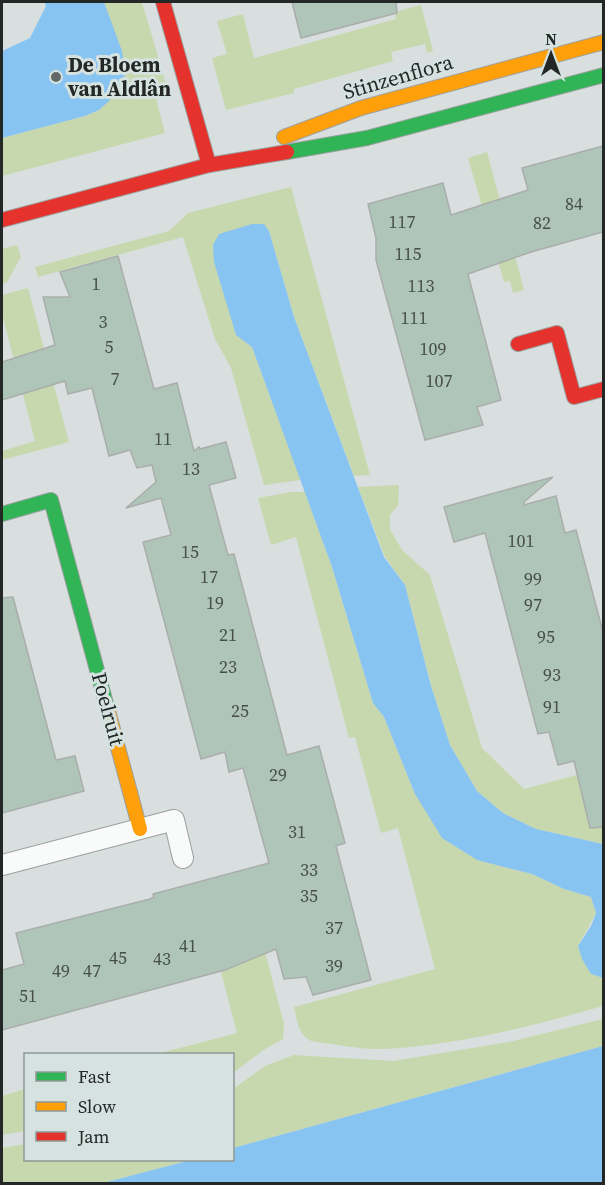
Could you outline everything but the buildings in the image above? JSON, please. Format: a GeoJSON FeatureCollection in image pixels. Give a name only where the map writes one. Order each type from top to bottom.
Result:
{"type":"FeatureCollection","features":[{"type":"Feature","properties":{"kind":"street"},"geometry":{"type":"LineString","coordinates":[[163,2],[209,165]]}},
{"type":"Feature","properties":{"kind":"street","name":"Stinzenflora"},"geometry":{"type":"LineString","coordinates":[[209,165],[361,108],[603,42]]}},
{"type":"Feature","properties":{"kind":"street","name":"Stinzenflora"},"geometry":{"type":"LineString","coordinates":[[2,220],[209,165],[367,138],[603,75]]}},
{"type":"Feature","properties":{"kind":"street"},"geometry":{"type":"LineString","coordinates":[[518,344],[557,333],[574,397],[603,389]]}},
{"type":"Feature","properties":{"kind":"street","name":"Poelruit"},"geometry":{"type":"LineString","coordinates":[[2,514],[51,500],[140,829]]}},
{"type":"Feature","properties":{"kind":"lane"},"geometry":{"type":"LineString","coordinates":[[2,865],[174,820],[183,858]]}},
{"type":"Feature","properties":{"kind":"green space"},"geometry":{"type":"Polygon","coordinates":[[[104,2],[142,2],[168,91],[155,95],[165,133],[2,176],[2,138],[85,116],[99,110],[111,22],[104,2]]]}},
{"type":"Feature","properties":{"kind":"green space"},"geometry":{"type":"Polygon","coordinates":[[[421,5],[433,51],[427,53],[425,44],[391,52],[393,61],[294,89],[294,93],[226,110],[212,58],[227,54],[217,21],[243,14],[254,58],[396,19],[394,12],[421,5]]]}},
{"type":"Feature","properties":{"kind":"green space"},"geometry":{"type":"Polygon","coordinates":[[[487,152],[524,290],[513,293],[510,281],[504,282],[468,158],[487,152]]]}},
{"type":"Feature","properties":{"kind":"green space"},"geometry":{"type":"Polygon","coordinates":[[[291,187],[370,475],[354,476],[294,317],[269,231],[236,334],[252,347],[301,480],[264,485],[231,368],[215,339],[183,237],[38,277],[35,267],[169,231],[188,213],[291,187]]]}},
{"type":"Feature","properties":{"kind":"green space"},"geometry":{"type":"Polygon","coordinates":[[[17,245],[21,257],[7,282],[2,284],[2,249],[17,245]]]}},
{"type":"Feature","properties":{"kind":"green space"},"geometry":{"type":"Polygon","coordinates":[[[28,288],[69,442],[2,460],[2,451],[35,441],[2,314],[2,295],[28,288]]]}},
{"type":"Feature","properties":{"kind":"green space"},"geometry":{"type":"Polygon","coordinates":[[[399,485],[398,505],[390,515],[390,529],[402,550],[430,575],[482,748],[524,789],[603,768],[603,844],[536,829],[503,813],[477,791],[450,745],[431,686],[405,585],[385,557],[358,487],[399,485]]]}},
{"type":"Feature","properties":{"kind":"green space"},"geometry":{"type":"Polygon","coordinates":[[[305,492],[332,567],[373,703],[384,717],[415,794],[477,860],[532,874],[564,889],[591,897],[596,913],[578,946],[591,974],[603,978],[603,1006],[495,1033],[412,1047],[375,1049],[311,1041],[301,1031],[294,1007],[435,969],[398,828],[381,833],[355,737],[349,738],[296,537],[271,545],[258,498],[305,492]]]}},
{"type":"Feature","properties":{"kind":"green space"},"geometry":{"type":"Polygon","coordinates":[[[244,872],[284,1024],[283,1039],[265,1049],[234,1072],[234,1053],[161,1053],[237,1033],[198,885],[244,872]]]}},
{"type":"Feature","properties":{"kind":"green space"},"geometry":{"type":"Polygon","coordinates":[[[603,1019],[603,1046],[234,1148],[234,1088],[265,1066],[294,1055],[393,1061],[509,1042],[603,1019]]]}},
{"type":"Feature","properties":{"kind":"green space"},"geometry":{"type":"Polygon","coordinates":[[[24,1089],[24,1131],[2,1135],[2,1096],[24,1089]]]}},
{"type":"Feature","properties":{"kind":"green space"},"geometry":{"type":"Polygon","coordinates":[[[24,1144],[24,1161],[187,1161],[103,1183],[2,1184],[2,1148],[24,1144]]]}},
{"type":"Feature","properties":{"kind":"water"},"geometry":{"type":"Polygon","coordinates":[[[44,2],[104,2],[122,51],[125,74],[120,87],[99,110],[85,116],[2,138],[2,51],[30,38],[46,6],[44,2]]]}},
{"type":"Feature","properties":{"kind":"water"},"geometry":{"type":"Polygon","coordinates":[[[252,224],[264,224],[269,231],[294,317],[384,557],[405,585],[431,686],[450,745],[477,791],[503,813],[536,829],[603,844],[603,978],[591,974],[582,959],[578,946],[591,926],[596,913],[591,897],[564,889],[532,874],[477,860],[442,838],[415,794],[384,717],[373,703],[332,567],[252,347],[236,335],[214,262],[213,245],[219,234],[252,224]]]}},
{"type":"Feature","properties":{"kind":"water"},"geometry":{"type":"Polygon","coordinates":[[[603,1046],[603,1183],[103,1183],[187,1161],[234,1161],[234,1148],[603,1046]]]}},
{"type":"Feature","properties":{"kind":"traffic: fast"},"geometry":{"type":"LineString","coordinates":[[287,152],[367,138],[604,75]]}},
{"type":"Feature","properties":{"kind":"traffic: fast"},"geometry":{"type":"LineString","coordinates":[[2,514],[51,500],[107,707]]}},
{"type":"Feature","properties":{"kind":"traffic: slow"},"geometry":{"type":"LineString","coordinates":[[284,137],[361,108],[604,42]]}},
{"type":"Feature","properties":{"kind":"traffic: slow"},"geometry":{"type":"LineString","coordinates":[[107,707],[140,829]]}},
{"type":"Feature","properties":{"kind":"traffic: jam"},"geometry":{"type":"LineString","coordinates":[[163,2],[209,165]]}},
{"type":"Feature","properties":{"kind":"traffic: jam"},"geometry":{"type":"LineString","coordinates":[[2,220],[209,165],[287,152]]}},
{"type":"Feature","properties":{"kind":"traffic: jam"},"geometry":{"type":"LineString","coordinates":[[518,344],[557,333],[574,397],[604,389]]}},
{"type":"Feature","properties":{"kind":"place","name":"De Bloem van Aldlân"},"geometry":{"type":"Point","coordinates":[56,77]}}]}
